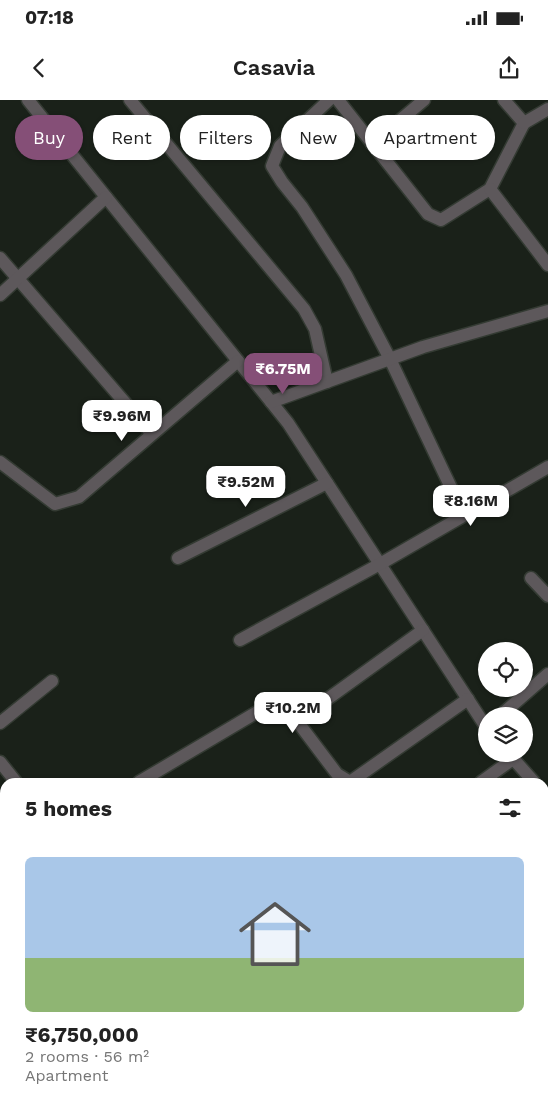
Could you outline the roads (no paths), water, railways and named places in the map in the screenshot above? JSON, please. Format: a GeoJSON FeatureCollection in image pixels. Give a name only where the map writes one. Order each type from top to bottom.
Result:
{"type":"FeatureCollection","features":[{"type":"Feature","properties":{"kind":"street"},"geometry":{"type":"LineString","coordinates":[[28,100],[288,423],[478,715]]}},
{"type":"Feature","properties":{"kind":"street"},"geometry":{"type":"LineString","coordinates":[[130,100],[304,309],[315,329],[327,382]]}},
{"type":"Feature","properties":{"kind":"street"},"geometry":{"type":"LineString","coordinates":[[329,100],[280,146],[272,166],[302,207],[346,275],[390,358],[464,515]]}},
{"type":"Feature","properties":{"kind":"street"},"geometry":{"type":"LineString","coordinates":[[338,100],[365,135]]}},
{"type":"Feature","properties":{"kind":"street"},"geometry":{"type":"LineString","coordinates":[[406,115],[424,100]]}},
{"type":"Feature","properties":{"kind":"street"},"geometry":{"type":"LineString","coordinates":[[504,100],[524,123]]}},
{"type":"Feature","properties":{"kind":"street"},"geometry":{"type":"LineString","coordinates":[[385,160],[428,214],[441,220],[490,189],[524,123],[548,109]]}},
{"type":"Feature","properties":{"kind":"street"},"geometry":{"type":"LineString","coordinates":[[490,189],[548,265]]}},
{"type":"Feature","properties":{"kind":"street"},"geometry":{"type":"LineString","coordinates":[[0,295],[106,197]]}},
{"type":"Feature","properties":{"kind":"street"},"geometry":{"type":"LineString","coordinates":[[0,258],[152,434]]}},
{"type":"Feature","properties":{"kind":"street"},"geometry":{"type":"LineString","coordinates":[[271,402],[423,347],[548,311]]}},
{"type":"Feature","properties":{"kind":"street"},"geometry":{"type":"LineString","coordinates":[[0,462],[55,504],[79,496],[238,361]]}},
{"type":"Feature","properties":{"kind":"street"},"geometry":{"type":"LineString","coordinates":[[240,640],[380,564],[548,467]]}},
{"type":"Feature","properties":{"kind":"street"},"geometry":{"type":"LineString","coordinates":[[178,558],[327,483]]}},
{"type":"Feature","properties":{"kind":"street"},"geometry":{"type":"LineString","coordinates":[[531,578],[548,596]]}},
{"type":"Feature","properties":{"kind":"street"},"geometry":{"type":"LineString","coordinates":[[298,721],[423,630]]}},
{"type":"Feature","properties":{"kind":"street"},"geometry":{"type":"LineString","coordinates":[[510,707],[548,674]]}},
{"type":"Feature","properties":{"kind":"street"},"geometry":{"type":"LineString","coordinates":[[0,723],[52,681]]}},
{"type":"Feature","properties":{"kind":"street"},"geometry":{"type":"LineString","coordinates":[[356,778],[468,699]]}},
{"type":"Feature","properties":{"kind":"street"},"geometry":{"type":"LineString","coordinates":[[146,778],[258,711],[285,712],[298,721],[337,774],[344,778]]}},
{"type":"Feature","properties":{"kind":"street"},"geometry":{"type":"LineString","coordinates":[[486,778],[504,762]]}},
{"type":"Feature","properties":{"kind":"street"},"geometry":{"type":"LineString","coordinates":[[516,762],[530,778]]}},
{"type":"Feature","properties":{"kind":"street"},"geometry":{"type":"LineString","coordinates":[[0,763],[13,778]]}}]}
